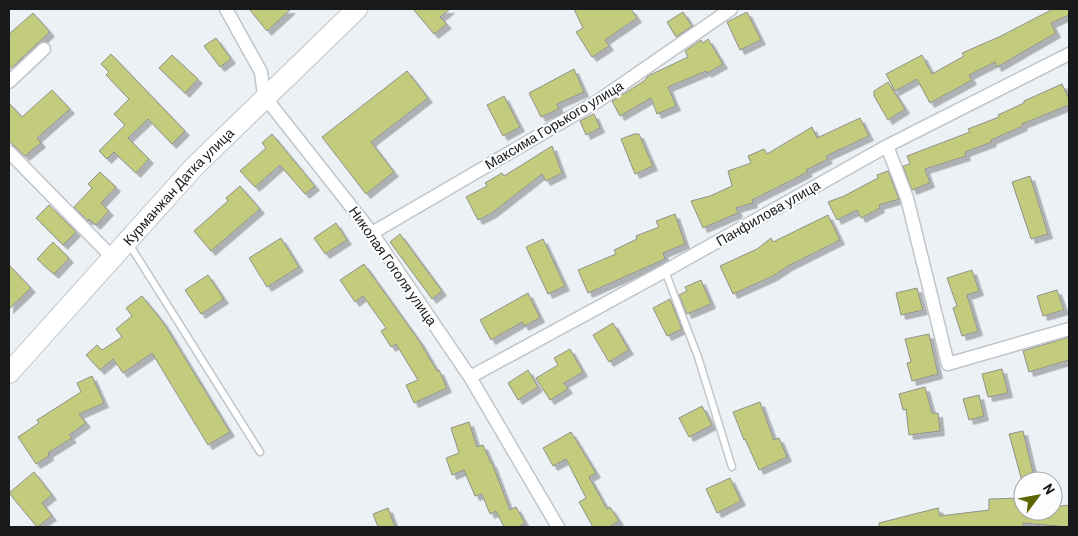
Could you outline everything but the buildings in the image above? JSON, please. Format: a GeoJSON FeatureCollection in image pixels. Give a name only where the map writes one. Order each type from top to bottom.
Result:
{"type":"FeatureCollection","features":[{"type":"Feature","properties":{"kind":"main road","name":"Курманжан Датка улица"},"geometry":{"type":"LineString","coordinates":[[9,373],[194,167],[264,96],[357,9]]}},
{"type":"Feature","properties":{"kind":"street"},"geometry":{"type":"LineString","coordinates":[[226,9],[261,72],[264,96]]}},
{"type":"Feature","properties":{"kind":"street","name":"Максима Горького улица"},"geometry":{"type":"LineString","coordinates":[[372,233],[598,101],[731,9]]}},
{"type":"Feature","properties":{"kind":"street"},"geometry":{"type":"LineString","coordinates":[[9,82],[44,49]]}},
{"type":"Feature","properties":{"kind":"street","name":"Панфилова улица"},"geometry":{"type":"LineString","coordinates":[[470,377],[665,272],[887,146],[1069,54]]}},
{"type":"Feature","properties":{"kind":"street","name":"Николая Гоголя улица"},"geometry":{"type":"LineString","coordinates":[[264,96],[372,233],[470,377],[558,527]]}},
{"type":"Feature","properties":{"kind":"street"},"geometry":{"type":"LineString","coordinates":[[887,146],[907,198],[948,364],[1069,329]]}},
{"type":"Feature","properties":{"kind":"street"},"geometry":{"type":"LineString","coordinates":[[9,152],[112,257]]}},
{"type":"Feature","properties":{"kind":"lane"},"geometry":{"type":"LineString","coordinates":[[127,241],[260,452]]}},
{"type":"Feature","properties":{"kind":"lane"},"geometry":{"type":"LineString","coordinates":[[665,272],[698,357],[732,467]]}}]}
